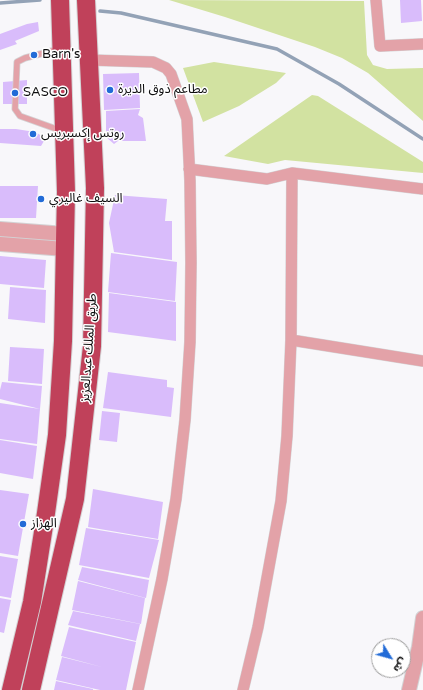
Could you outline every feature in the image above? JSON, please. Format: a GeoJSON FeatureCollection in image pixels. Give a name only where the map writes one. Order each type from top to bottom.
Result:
{"type":"FeatureCollection","features":[{"type":"Feature","properties":{"kind":"highway","name":"طريق الملك عبدالعزيز"},"geometry":{"type":"LineString","coordinates":[[11,690],[32,602],[57,435],[63,341],[66,192],[60,0]]}},
{"type":"Feature","properties":{"kind":"highway","name":"طريق الملك عبدالعزيز"},"geometry":{"type":"LineString","coordinates":[[31,690],[75,499],[92,346],[95,188],[86,0]]}},
{"type":"Feature","properties":{"kind":"street"},"geometry":{"type":"LineString","coordinates":[[376,0],[380,46],[423,44]]}},
{"type":"Feature","properties":{"kind":"street"},"geometry":{"type":"LineString","coordinates":[[89,60],[153,62],[166,68],[171,74],[187,120],[191,263],[190,342],[185,420],[176,499],[162,579],[138,690]]}},
{"type":"Feature","properties":{"kind":"street"},"geometry":{"type":"LineString","coordinates":[[189,169],[267,179],[292,173],[423,189]]}},
{"type":"Feature","properties":{"kind":"street"},"geometry":{"type":"LineString","coordinates":[[243,690],[258,627],[281,501],[287,436],[291,340],[292,173]]}},
{"type":"Feature","properties":{"kind":"street"},"geometry":{"type":"LineString","coordinates":[[0,229],[65,242]]}},
{"type":"Feature","properties":{"kind":"street"},"geometry":{"type":"LineString","coordinates":[[0,244],[65,242]]}},
{"type":"Feature","properties":{"kind":"street"},"geometry":{"type":"LineString","coordinates":[[291,340],[423,361]]}},
{"type":"Feature","properties":{"kind":"street"},"geometry":{"type":"LineString","coordinates":[[410,690],[419,647],[423,618]]}},
{"type":"Feature","properties":{"kind":"lane"},"geometry":{"type":"LineString","coordinates":[[61,48],[24,58],[16,62],[15,109],[20,116],[64,132]]}},
{"type":"Feature","properties":{"kind":"green space"},"geometry":{"type":"Polygon","coordinates":[[[169,0],[364,1],[367,55],[373,65],[387,69],[423,68],[423,121],[368,73],[342,58],[315,47],[169,0]]]}},
{"type":"Feature","properties":{"kind":"green space"},"geometry":{"type":"Polygon","coordinates":[[[214,62],[286,73],[276,83],[239,106],[203,122],[183,68],[214,62]]]}},
{"type":"Feature","properties":{"kind":"green space"},"geometry":{"type":"Polygon","coordinates":[[[312,95],[318,96],[423,162],[423,173],[285,160],[268,164],[224,156],[312,95]]]}},
{"type":"Feature","properties":{"kind":"building"},"geometry":{"type":"Polygon","coordinates":[[[400,0],[421,0],[422,21],[401,23],[400,0]]]}},
{"type":"Feature","properties":{"kind":"building"},"geometry":{"type":"Polygon","coordinates":[[[38,22],[39,31],[15,41],[17,44],[0,50],[0,34],[27,24],[38,22]]]}},
{"type":"Feature","properties":{"kind":"building"},"geometry":{"type":"Polygon","coordinates":[[[139,73],[140,108],[104,110],[103,74],[139,73]]]}},
{"type":"Feature","properties":{"kind":"building","name":"SASCO"},"geometry":{"type":"Polygon","coordinates":[[[27,80],[27,104],[3,104],[3,82],[27,80]]]}},
{"type":"Feature","properties":{"kind":"building"},"geometry":{"type":"Polygon","coordinates":[[[140,109],[138,115],[143,118],[146,141],[118,141],[114,144],[106,137],[106,111],[140,109]]]}},
{"type":"Feature","properties":{"kind":"building"},"geometry":{"type":"Polygon","coordinates":[[[0,129],[16,129],[35,132],[42,136],[44,141],[41,146],[0,143],[0,129]]]}},
{"type":"Feature","properties":{"kind":"building"},"geometry":{"type":"Polygon","coordinates":[[[0,186],[38,186],[36,218],[0,218],[0,186]]]}},
{"type":"Feature","properties":{"kind":"building"},"geometry":{"type":"Polygon","coordinates":[[[115,195],[167,199],[165,221],[172,221],[172,260],[114,252],[109,223],[115,195]]]}},
{"type":"Feature","properties":{"kind":"building"},"geometry":{"type":"Polygon","coordinates":[[[111,253],[177,262],[175,301],[108,292],[111,253]]]}},
{"type":"Feature","properties":{"kind":"building"},"geometry":{"type":"Polygon","coordinates":[[[0,256],[46,260],[44,288],[0,284],[0,256]]]}},
{"type":"Feature","properties":{"kind":"building"},"geometry":{"type":"Polygon","coordinates":[[[10,287],[46,290],[45,323],[8,319],[10,287]]]}},
{"type":"Feature","properties":{"kind":"building"},"geometry":{"type":"Polygon","coordinates":[[[109,293],[176,302],[176,341],[108,332],[109,293]]]}},
{"type":"Feature","properties":{"kind":"building"},"geometry":{"type":"Polygon","coordinates":[[[10,347],[44,349],[42,384],[8,381],[10,347]]]}},
{"type":"Feature","properties":{"kind":"building"},"geometry":{"type":"Polygon","coordinates":[[[108,372],[167,380],[167,387],[174,388],[171,417],[103,408],[108,372]]]}},
{"type":"Feature","properties":{"kind":"building"},"geometry":{"type":"Polygon","coordinates":[[[2,382],[42,386],[40,409],[0,399],[2,382]]]}},
{"type":"Feature","properties":{"kind":"building"},"geometry":{"type":"Polygon","coordinates":[[[0,403],[40,409],[37,444],[0,439],[0,403]]]}},
{"type":"Feature","properties":{"kind":"building"},"geometry":{"type":"Polygon","coordinates":[[[102,411],[120,413],[117,442],[99,440],[102,411]]]}},
{"type":"Feature","properties":{"kind":"building"},"geometry":{"type":"Polygon","coordinates":[[[0,440],[37,446],[33,479],[0,473],[0,440]]]}},
{"type":"Feature","properties":{"kind":"building"},"geometry":{"type":"Polygon","coordinates":[[[93,489],[163,502],[158,539],[88,527],[93,489]]]}},
{"type":"Feature","properties":{"kind":"building"},"geometry":{"type":"Polygon","coordinates":[[[0,490],[29,494],[18,556],[0,553],[0,490]]]}},
{"type":"Feature","properties":{"kind":"building"},"geometry":{"type":"Polygon","coordinates":[[[86,528],[159,540],[149,578],[79,565],[86,528]]]}},
{"type":"Feature","properties":{"kind":"building"},"geometry":{"type":"Polygon","coordinates":[[[0,556],[18,559],[11,598],[0,596],[0,556]]]}},
{"type":"Feature","properties":{"kind":"building"},"geometry":{"type":"Polygon","coordinates":[[[82,567],[149,580],[146,598],[78,580],[82,567]]]}},
{"type":"Feature","properties":{"kind":"building"},"geometry":{"type":"Polygon","coordinates":[[[78,581],[145,598],[141,624],[72,610],[78,581]]]}},
{"type":"Feature","properties":{"kind":"building"},"geometry":{"type":"Polygon","coordinates":[[[0,598],[11,600],[4,633],[0,632],[0,598]]]}},
{"type":"Feature","properties":{"kind":"building"},"geometry":{"type":"Polygon","coordinates":[[[73,611],[140,624],[136,641],[68,625],[73,611]]]}},
{"type":"Feature","properties":{"kind":"building"},"geometry":{"type":"Polygon","coordinates":[[[69,627],[136,642],[126,690],[100,690],[56,680],[62,657],[102,667],[61,656],[69,627]]]}},
{"type":"Feature","properties":{"kind":"building"},"geometry":{"type":"Polygon","coordinates":[[[56,681],[93,689],[93,690],[54,690],[56,681]]]}},
{"type":"Feature","properties":{"kind":"waterway"},"geometry":{"type":"LineString","coordinates":[[0,3],[40,0]]}},
{"type":"Feature","properties":{"kind":"waterway"},"geometry":{"type":"LineString","coordinates":[[100,11],[121,13],[277,49],[339,84],[423,139]]}},
{"type":"Feature","properties":{"kind":"place","name":"Barn's"},"geometry":{"type":"Point","coordinates":[34,55]}},
{"type":"Feature","properties":{"kind":"place","name":"مطاعم ذوق الديرة"},"geometry":{"type":"Point","coordinates":[110,90]}},
{"type":"Feature","properties":{"kind":"place","name":"SASCO"},"geometry":{"type":"Point","coordinates":[15,93]}},
{"type":"Feature","properties":{"kind":"place","name":"روتس إكسبريس"},"geometry":{"type":"Point","coordinates":[33,134]}},
{"type":"Feature","properties":{"kind":"place","name":"السيف غاليري"},"geometry":{"type":"Point","coordinates":[41,199]}},
{"type":"Feature","properties":{"kind":"place","name":"الهزاز"},"geometry":{"type":"Point","coordinates":[23,524]}}]}
